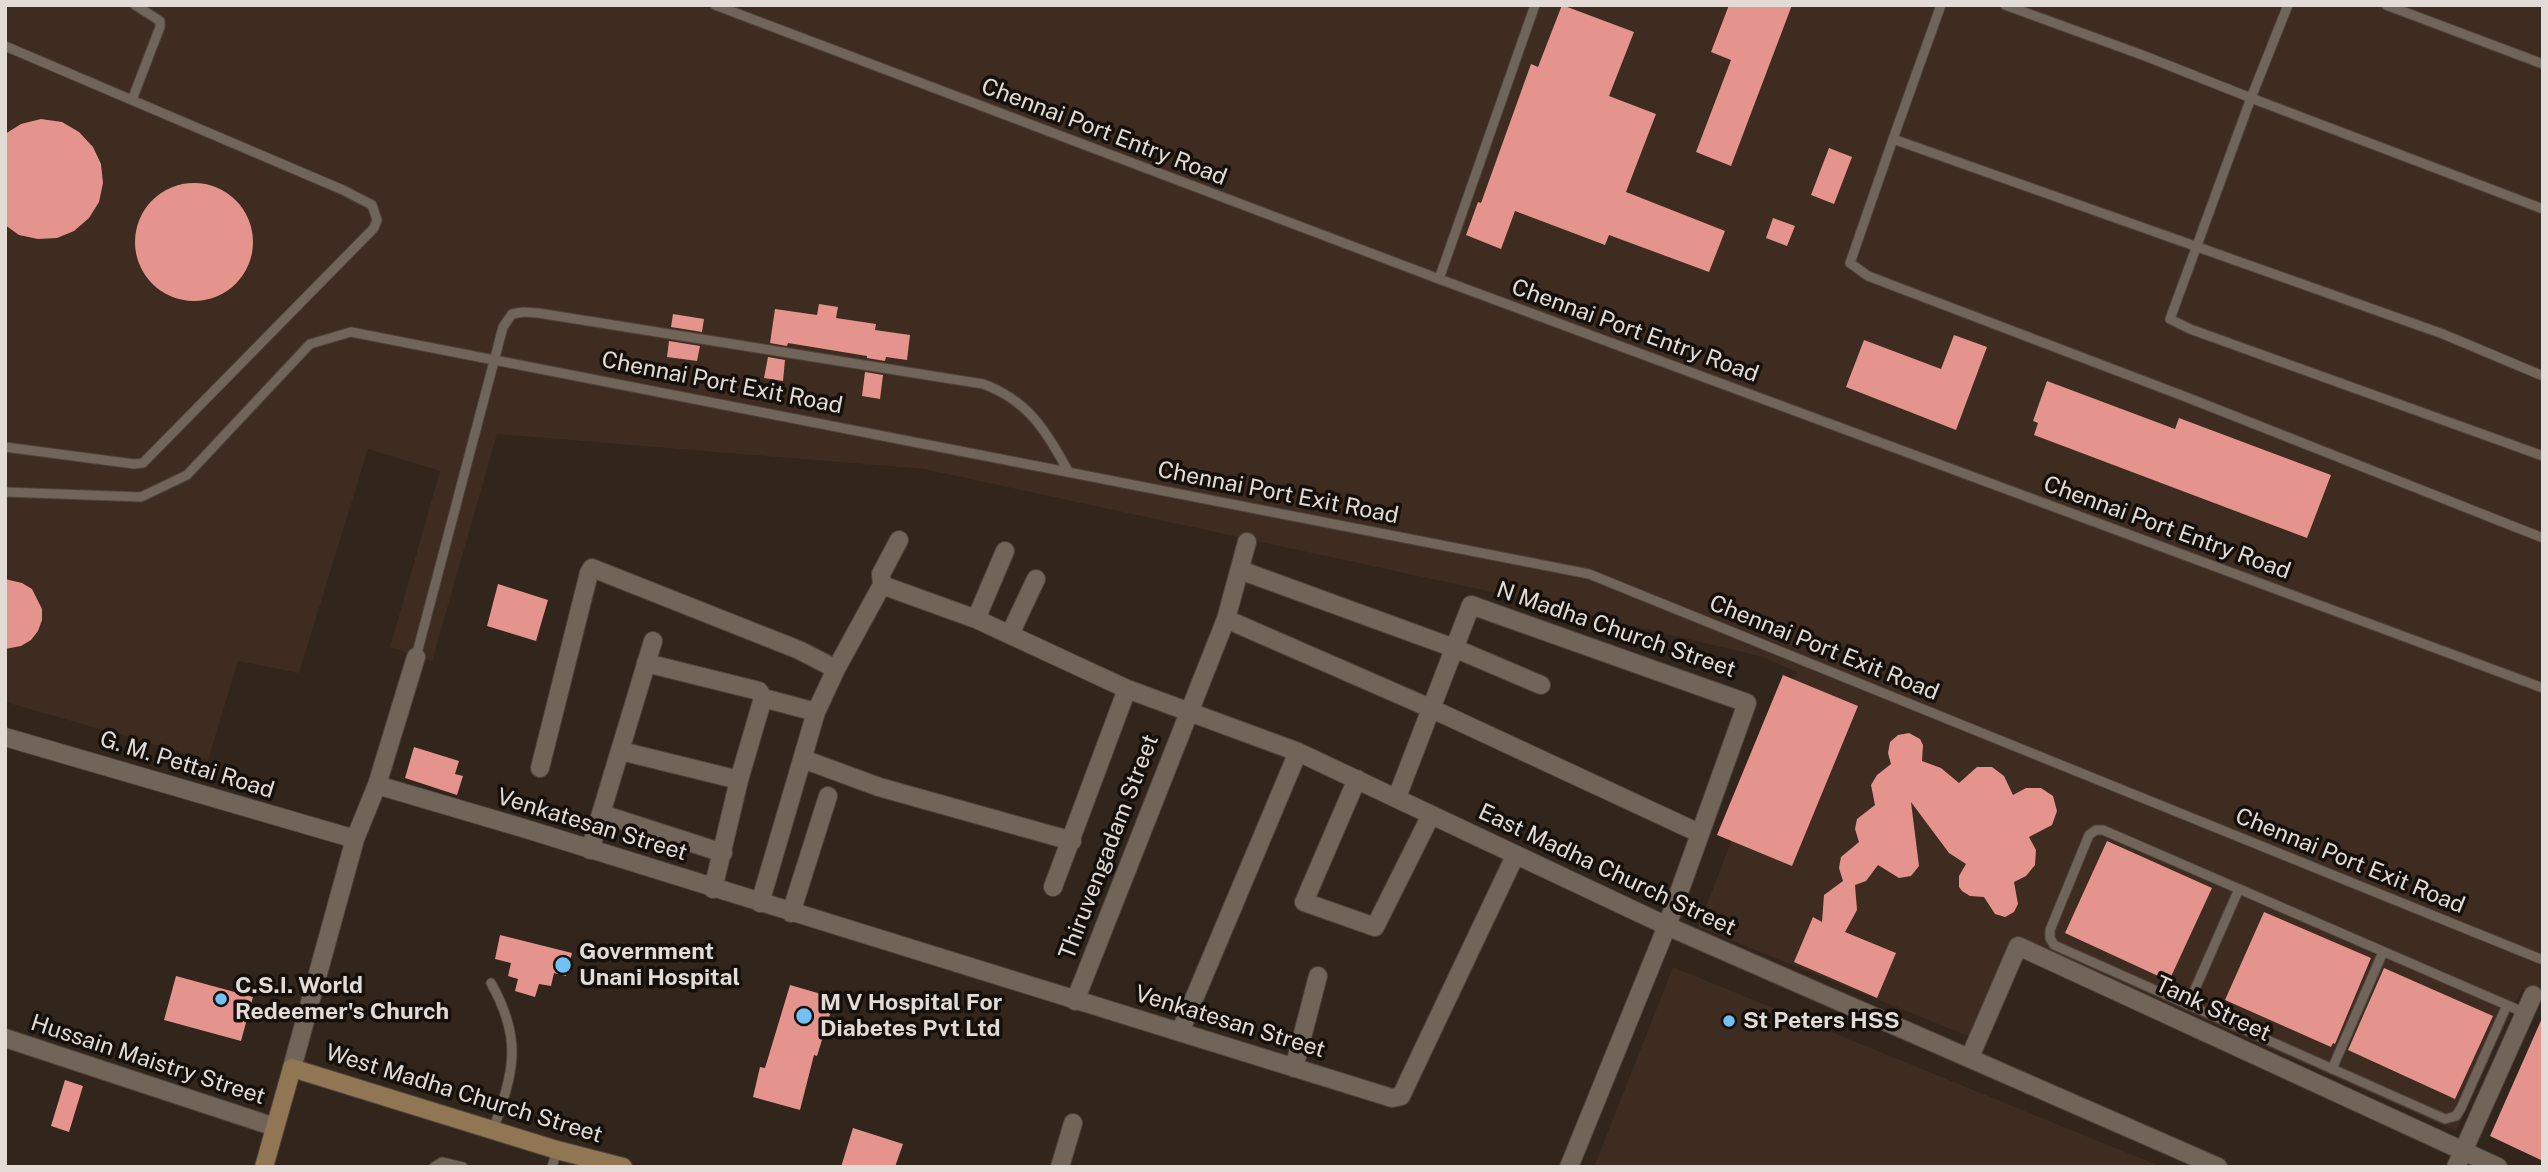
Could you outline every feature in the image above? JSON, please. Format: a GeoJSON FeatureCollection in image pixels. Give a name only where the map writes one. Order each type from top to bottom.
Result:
{"type":"FeatureCollection","features":[{"type":"Feature","properties":{"kind":"main road"},"geometry":{"type":"LineString","coordinates":[[264,1167],[292,1068]]}},
{"type":"Feature","properties":{"kind":"main road","name":"West Madha Church Street"},"geometry":{"type":"LineString","coordinates":[[292,1068],[493,1130],[554,1158],[623,1167]]}},
{"type":"Feature","properties":{"kind":"street"},"geometry":{"type":"LineString","coordinates":[[760,903],[816,712],[836,669],[882,586],[881,574],[899,541]]}},
{"type":"Feature","properties":{"kind":"street","name":"Thiruvengadam Street"},"geometry":{"type":"LineString","coordinates":[[1075,1001],[1226,620],[1247,542]]}},
{"type":"Feature","properties":{"kind":"street"},"geometry":{"type":"LineString","coordinates":[[976,619],[1005,551]]}},
{"type":"Feature","properties":{"kind":"street"},"geometry":{"type":"LineString","coordinates":[[540,768],[589,573],[593,568],[799,650],[836,669]]}},
{"type":"Feature","properties":{"kind":"street"},"geometry":{"type":"LineString","coordinates":[[1240,570],[1454,648],[1541,685]]}},
{"type":"Feature","properties":{"kind":"street"},"geometry":{"type":"LineString","coordinates":[[1010,634],[1036,579]]}},
{"type":"Feature","properties":{"kind":"street","name":"East Madha Church Street"},"geometry":{"type":"LineString","coordinates":[[882,586],[976,619],[1127,689],[1298,752],[1667,926],[2218,1167]]}},
{"type":"Feature","properties":{"kind":"street","name":"N Madha Church Street"},"geometry":{"type":"LineString","coordinates":[[1397,797],[1471,605],[1747,703],[1667,926],[1569,1167]]}},
{"type":"Feature","properties":{"kind":"street"},"geometry":{"type":"LineString","coordinates":[[1226,620],[1430,708],[1699,833]]}},
{"type":"Feature","properties":{"kind":"street"},"geometry":{"type":"LineString","coordinates":[[590,850],[653,641]]}},
{"type":"Feature","properties":{"kind":"street"},"geometry":{"type":"LineString","coordinates":[[292,1068],[355,839],[377,785],[416,657]]}},
{"type":"Feature","properties":{"kind":"street"},"geometry":{"type":"LineString","coordinates":[[646,663],[759,691],[763,698],[816,712]]}},
{"type":"Feature","properties":{"kind":"street"},"geometry":{"type":"LineString","coordinates":[[1052,887],[1072,841],[1127,689]]}},
{"type":"Feature","properties":{"kind":"street"},"geometry":{"type":"LineString","coordinates":[[713,889],[739,780],[763,698]]}},
{"type":"Feature","properties":{"kind":"street","name":"G. M. Pettai Road"},"geometry":{"type":"LineString","coordinates":[[5,737],[355,839]]}},
{"type":"Feature","properties":{"kind":"street"},"geometry":{"type":"LineString","coordinates":[[621,751],[739,780]]}},
{"type":"Feature","properties":{"kind":"street"},"geometry":{"type":"LineString","coordinates":[[1180,1032],[1298,752]]}},
{"type":"Feature","properties":{"kind":"street"},"geometry":{"type":"LineString","coordinates":[[803,759],[879,787],[1072,841]]}},
{"type":"Feature","properties":{"kind":"street"},"geometry":{"type":"LineString","coordinates":[[1357,779],[1304,902],[1375,928],[1431,815]]}},
{"type":"Feature","properties":{"kind":"street","name":"Venkatesan Street"},"geometry":{"type":"LineString","coordinates":[[377,785],[1392,1098],[1401,1096],[1515,856]]}},
{"type":"Feature","properties":{"kind":"street"},"geometry":{"type":"LineString","coordinates":[[791,913],[828,796]]}},
{"type":"Feature","properties":{"kind":"street"},"geometry":{"type":"LineString","coordinates":[[602,814],[723,853]]}},
{"type":"Feature","properties":{"kind":"street","name":"Tank Street"},"geometry":{"type":"LineString","coordinates":[[1970,1057],[2018,946],[2460,1159],[2498,1167]]}},
{"type":"Feature","properties":{"kind":"street"},"geometry":{"type":"LineString","coordinates":[[1294,1068],[1318,976]]}},
{"type":"Feature","properties":{"kind":"street"},"geometry":{"type":"LineString","coordinates":[[2460,1159],[2533,995]]}},
{"type":"Feature","properties":{"kind":"street","name":"Hussain Maistry Street"},"geometry":{"type":"LineString","coordinates":[[5,1038],[275,1127]]}},
{"type":"Feature","properties":{"kind":"street"},"geometry":{"type":"LineString","coordinates":[[1060,1167],[1073,1123]]}},
{"type":"Feature","properties":{"kind":"lane"},"geometry":{"type":"LineString","coordinates":[[132,100],[160,27],[160,21],[135,5]]}},
{"type":"Feature","properties":{"kind":"lane","name":"Chennai Port Entry Road"},"geometry":{"type":"LineString","coordinates":[[715,5],[1439,279],[2543,688]]}},
{"type":"Feature","properties":{"kind":"lane"},"geometry":{"type":"LineString","coordinates":[[1439,279],[1535,5]]}},
{"type":"Feature","properties":{"kind":"lane"},"geometry":{"type":"LineString","coordinates":[[1941,5],[1850,263],[1868,276],[2186,397],[2543,538]]}},
{"type":"Feature","properties":{"kind":"lane"},"geometry":{"type":"LineString","coordinates":[[2005,5],[2543,209]]}},
{"type":"Feature","properties":{"kind":"lane"},"geometry":{"type":"LineString","coordinates":[[2288,5],[2250,98],[2170,319],[2313,375],[2543,456]]}},
{"type":"Feature","properties":{"kind":"lane"},"geometry":{"type":"LineString","coordinates":[[2386,5],[2543,64]]}},
{"type":"Feature","properties":{"kind":"lane"},"geometry":{"type":"LineString","coordinates":[[5,46],[365,201],[372,205],[377,220],[374,229],[143,463],[5,447]]}},
{"type":"Feature","properties":{"kind":"lane"},"geometry":{"type":"LineString","coordinates":[[1893,139],[2443,334],[2543,376]]}},
{"type":"Feature","properties":{"kind":"lane"},"geometry":{"type":"LineString","coordinates":[[416,657],[494,358],[506,321],[512,314],[523,312],[983,384],[1003,393],[1035,418],[1050,438],[1068,471]]}},
{"type":"Feature","properties":{"kind":"lane","name":"Chennai Port Exit Road"},"geometry":{"type":"LineString","coordinates":[[5,492],[141,497],[187,475],[310,344],[351,332],[494,358],[1589,574],[2543,960]]}},
{"type":"Feature","properties":{"kind":"lane"},"geometry":{"type":"LineString","coordinates":[[2507,1005],[2461,1108],[2456,1116],[2445,1119],[2054,945],[2050,930],[2089,835],[2096,830],[2103,830],[2384,951],[2507,1005],[2525,1013]]}},
{"type":"Feature","properties":{"kind":"lane"},"geometry":{"type":"LineString","coordinates":[[2188,1005],[2239,889]]}},
{"type":"Feature","properties":{"kind":"lane"},"geometry":{"type":"LineString","coordinates":[[2332,1069],[2384,951]]}},
{"type":"Feature","properties":{"kind":"lane"},"geometry":{"type":"LineString","coordinates":[[491,983],[503,1004],[514,1049],[507,1090],[493,1130]]}},
{"type":"Feature","properties":{"kind":"lane"},"geometry":{"type":"LineString","coordinates":[[433,1167],[442,1162],[463,1167]]}},
{"type":"Feature","properties":{"kind":"shaded area"},"geometry":{"type":"Polygon","coordinates":[[[5,5],[2543,5],[2543,997],[2522,989],[2456,1131],[2018,937],[1973,1038],[1698,927],[1797,672],[1763,657],[1492,592],[924,469],[497,434],[432,661],[390,647],[440,471],[368,449],[299,673],[238,661],[208,760],[5,702],[5,5]]]}},
{"type":"Feature","properties":{"kind":"shaded area","name":"St Peters HSS"},"geometry":{"type":"Polygon","coordinates":[[[1673,967],[1939,1076],[2162,1167],[1594,1167],[1673,967]]]}},
{"type":"Feature","properties":{"kind":"building"},"geometry":{"type":"Polygon","coordinates":[[[1562,5],[1634,32],[1609,96],[1656,114],[1626,192],[1725,231],[1709,272],[1609,235],[1605,245],[1515,211],[1501,249],[1466,235],[1478,202],[1481,203],[1531,64],[1538,67],[1562,5]]]}},
{"type":"Feature","properties":{"kind":"building"},"geometry":{"type":"Polygon","coordinates":[[[1729,5],[1792,5],[1731,166],[1696,152],[1731,60],[1711,52],[1729,5]]]}},
{"type":"Feature","properties":{"kind":"building"},"geometry":{"type":"Polygon","coordinates":[[[41,119],[62,122],[79,132],[93,147],[101,164],[103,183],[99,202],[89,218],[74,231],[57,238],[38,239],[19,235],[5,225],[5,134],[21,124],[41,119]]]}},
{"type":"Feature","properties":{"kind":"building"},"geometry":{"type":"Polygon","coordinates":[[[1829,148],[1852,157],[1834,204],[1811,195],[1829,148]]]}},
{"type":"Feature","properties":{"kind":"building"},"geometry":{"type":"Polygon","coordinates":[[[194,183],[217,187],[236,200],[249,219],[253,242],[249,265],[236,284],[217,297],[194,301],[171,297],[152,284],[139,265],[135,242],[139,219],[152,200],[171,187],[194,183]]]}},
{"type":"Feature","properties":{"kind":"building"},"geometry":{"type":"Polygon","coordinates":[[[1773,218],[1795,226],[1787,246],[1766,238],[1773,218]]]}},
{"type":"Feature","properties":{"kind":"building"},"geometry":{"type":"Polygon","coordinates":[[[819,304],[838,307],[836,318],[876,324],[875,330],[910,335],[907,360],[886,357],[885,361],[788,343],[787,346],[770,343],[775,309],[817,315],[819,304]]]}},
{"type":"Feature","properties":{"kind":"building"},"geometry":{"type":"Polygon","coordinates":[[[673,314],[704,319],[702,332],[671,327],[673,314]]]}},
{"type":"Feature","properties":{"kind":"building"},"geometry":{"type":"Polygon","coordinates":[[[1954,335],[1987,347],[1956,430],[1846,387],[1864,340],[1941,369],[1954,335]]]}},
{"type":"Feature","properties":{"kind":"building"},"geometry":{"type":"Polygon","coordinates":[[[669,341],[700,346],[697,361],[667,357],[669,341]]]}},
{"type":"Feature","properties":{"kind":"building"},"geometry":{"type":"Polygon","coordinates":[[[768,357],[785,360],[783,381],[764,378],[768,357]]]}},
{"type":"Feature","properties":{"kind":"building"},"geometry":{"type":"Polygon","coordinates":[[[865,372],[883,375],[880,399],[862,396],[865,372]]]}},
{"type":"Feature","properties":{"kind":"building"},"geometry":{"type":"Polygon","coordinates":[[[2047,381],[2175,429],[2179,418],[2331,475],[2307,538],[2034,435],[2038,423],[2033,421],[2047,381]]]}},
{"type":"Feature","properties":{"kind":"building"},"geometry":{"type":"Polygon","coordinates":[[[5,579],[22,583],[32,589],[42,609],[42,620],[31,640],[21,646],[5,649],[5,579]]]}},
{"type":"Feature","properties":{"kind":"building"},"geometry":{"type":"Polygon","coordinates":[[[498,584],[548,600],[536,641],[487,626],[498,584]]]}},
{"type":"Feature","properties":{"kind":"building"},"geometry":{"type":"Polygon","coordinates":[[[1783,675],[1858,706],[1792,866],[1717,835],[1783,675]]]}},
{"type":"Feature","properties":{"kind":"building"},"geometry":{"type":"Polygon","coordinates":[[[1909,733],[1920,739],[1923,745],[1922,761],[1941,768],[1959,783],[1977,767],[1992,767],[2004,776],[2013,795],[2026,788],[2041,788],[2053,796],[2057,811],[2052,825],[2029,837],[2036,850],[2035,865],[2026,876],[2014,882],[2018,904],[2014,912],[2005,917],[1995,914],[1984,897],[1970,896],[1962,891],[1959,887],[1959,876],[1966,864],[1949,853],[1911,802],[1919,866],[1911,876],[1899,878],[1878,865],[1866,881],[1855,885],[1857,910],[1845,932],[1896,953],[1877,998],[1794,962],[1813,917],[1822,922],[1824,895],[1843,881],[1839,868],[1841,857],[1859,842],[1855,829],[1857,819],[1875,805],[1871,785],[1877,775],[1891,764],[1888,753],[1890,742],[1898,735],[1909,733]]]}},
{"type":"Feature","properties":{"kind":"building"},"geometry":{"type":"Polygon","coordinates":[[[414,747],[459,761],[455,774],[463,776],[457,795],[405,778],[414,747]]]}},
{"type":"Feature","properties":{"kind":"building"},"geometry":{"type":"Polygon","coordinates":[[[2107,841],[2212,888],[2169,981],[2065,933],[2107,841]]]}},
{"type":"Feature","properties":{"kind":"building"},"geometry":{"type":"Polygon","coordinates":[[[2264,912],[2371,958],[2335,1044],[2331,1047],[2225,1000],[2264,912]]]}},
{"type":"Feature","properties":{"kind":"building"},"geometry":{"type":"Polygon","coordinates":[[[500,935],[572,953],[566,976],[554,973],[551,986],[539,984],[535,997],[515,991],[518,979],[508,976],[511,963],[495,959],[500,935]]]}},
{"type":"Feature","properties":{"kind":"building"},"geometry":{"type":"Polygon","coordinates":[[[2384,968],[2493,1016],[2455,1099],[2348,1050],[2384,968]]]}},
{"type":"Feature","properties":{"kind":"building"},"geometry":{"type":"Polygon","coordinates":[[[176,976],[253,997],[241,1041],[164,1020],[176,976]]]}},
{"type":"Feature","properties":{"kind":"building"},"geometry":{"type":"Polygon","coordinates":[[[790,985],[835,998],[817,1056],[814,1055],[800,1110],[753,1097],[760,1067],[765,1068],[790,985]]]}},
{"type":"Feature","properties":{"kind":"building"},"geometry":{"type":"Polygon","coordinates":[[[2543,1016],[2543,1161],[2490,1136],[2543,1016]]]}},
{"type":"Feature","properties":{"kind":"building"},"geometry":{"type":"Polygon","coordinates":[[[65,1080],[83,1086],[69,1132],[51,1126],[65,1080]]]}},
{"type":"Feature","properties":{"kind":"building"},"geometry":{"type":"Polygon","coordinates":[[[853,1128],[903,1144],[895,1167],[841,1167],[853,1128]]]}},
{"type":"Feature","properties":{"kind":"place","name":"Government Unani Hospital"},"geometry":{"type":"Point","coordinates":[563,965]}},
{"type":"Feature","properties":{"kind":"place","name":"C.S.I. World Redeemer's Church"},"geometry":{"type":"Point","coordinates":[221,999]}},
{"type":"Feature","properties":{"kind":"place","name":"M V Hospital For Diabetes Pvt Ltd"},"geometry":{"type":"Point","coordinates":[804,1016]}},
{"type":"Feature","properties":{"kind":"place","name":"St Peters HSS"},"geometry":{"type":"Point","coordinates":[1729,1021]}}]}
